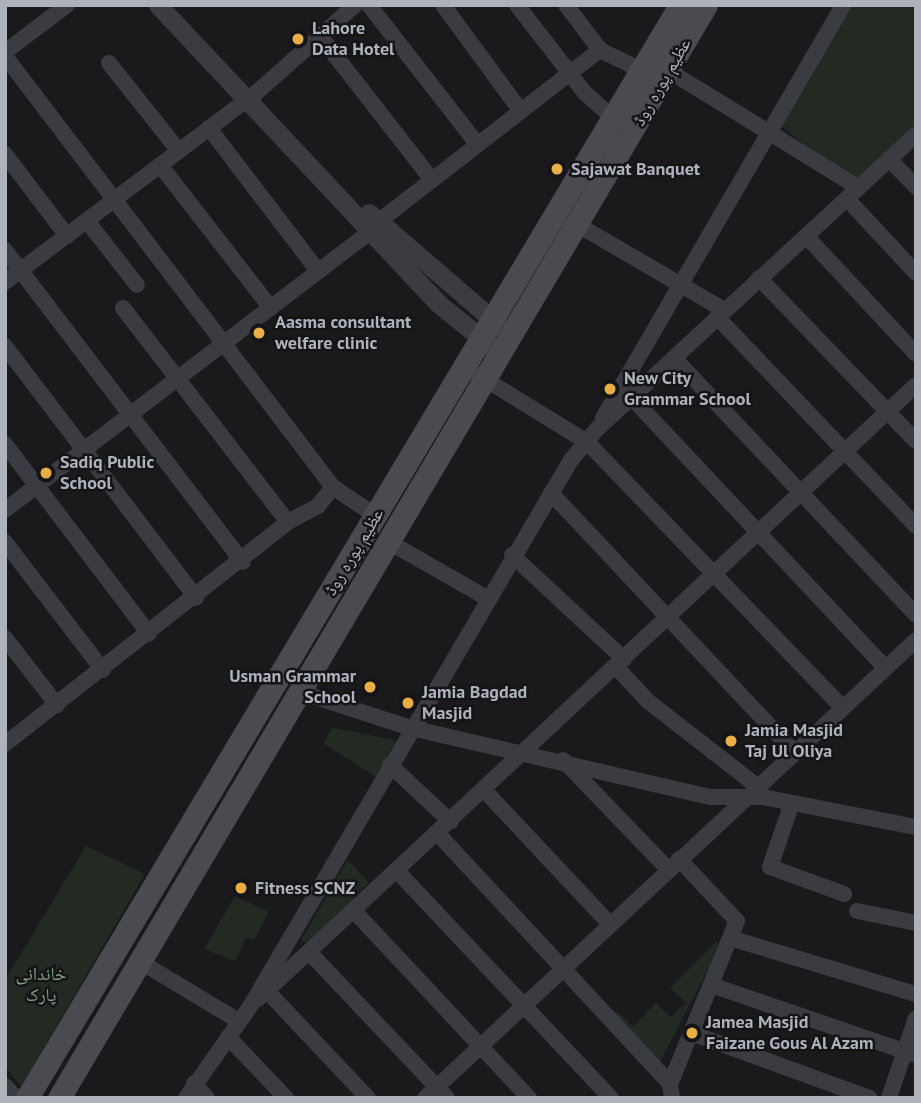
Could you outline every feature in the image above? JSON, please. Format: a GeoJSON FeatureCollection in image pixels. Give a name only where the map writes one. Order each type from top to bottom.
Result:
{"type":"FeatureCollection","features":[{"type":"Feature","properties":{"kind":"main road","name":"عظیم پورہ روڈ"},"geometry":{"type":"LineString","coordinates":[[27,1098],[680,5]]}},
{"type":"Feature","properties":{"kind":"main road","name":"عظیم پورہ روڈ"},"geometry":{"type":"LineString","coordinates":[[59,1098],[706,5]]}},
{"type":"Feature","properties":{"kind":"street"},"geometry":{"type":"LineString","coordinates":[[67,5],[5,54],[333,486],[376,516]]}},
{"type":"Feature","properties":{"kind":"street"},"geometry":{"type":"LineString","coordinates":[[158,5],[251,96],[374,227],[486,331],[507,344]]}},
{"type":"Feature","properties":{"kind":"street"},"geometry":{"type":"LineString","coordinates":[[174,5],[251,96]]}},
{"type":"Feature","properties":{"kind":"street"},"geometry":{"type":"LineString","coordinates":[[369,5],[478,145]]}},
{"type":"Feature","properties":{"kind":"street"},"geometry":{"type":"LineString","coordinates":[[443,5],[521,111]]}},
{"type":"Feature","properties":{"kind":"street"},"geometry":{"type":"LineString","coordinates":[[517,5],[570,73],[613,118]]}},
{"type":"Feature","properties":{"kind":"street"},"geometry":{"type":"LineString","coordinates":[[566,5],[600,50],[641,71]]}},
{"type":"Feature","properties":{"kind":"street"},"geometry":{"type":"LineString","coordinates":[[207,1098],[190,1091],[251,1004],[485,597],[551,493],[597,429],[767,127],[843,5]]}},
{"type":"Feature","properties":{"kind":"street"},"geometry":{"type":"LineString","coordinates":[[5,282],[251,96],[320,36],[347,8]]}},
{"type":"Feature","properties":{"kind":"street"},"geometry":{"type":"LineString","coordinates":[[320,36],[432,180]]}},
{"type":"Feature","properties":{"kind":"street"},"geometry":{"type":"LineString","coordinates":[[5,510],[225,344],[600,50]]}},
{"type":"Feature","properties":{"kind":"street"},"geometry":{"type":"LineString","coordinates":[[109,63],[179,150]]}},
{"type":"Feature","properties":{"kind":"street"},"geometry":{"type":"LineString","coordinates":[[669,71],[767,127],[853,193],[916,273]]}},
{"type":"Feature","properties":{"kind":"street"},"geometry":{"type":"LineString","coordinates":[[209,128],[318,271]]}},
{"type":"Feature","properties":{"kind":"street"},"geometry":{"type":"LineString","coordinates":[[597,429],[916,135]]}},
{"type":"Feature","properties":{"kind":"street"},"geometry":{"type":"LineString","coordinates":[[5,154],[66,236]]}},
{"type":"Feature","properties":{"kind":"street"},"geometry":{"type":"LineString","coordinates":[[889,159],[916,187]]}},
{"type":"Feature","properties":{"kind":"street"},"geometry":{"type":"LineString","coordinates":[[160,165],[271,308]]}},
{"type":"Feature","properties":{"kind":"street"},"geometry":{"type":"LineString","coordinates":[[87,221],[137,285]]}},
{"type":"Feature","properties":{"kind":"street"},"geometry":{"type":"LineString","coordinates":[[578,225],[680,281],[721,313],[916,526]]}},
{"type":"Feature","properties":{"kind":"street"},"geometry":{"type":"LineString","coordinates":[[806,236],[916,354]]}},
{"type":"Feature","properties":{"kind":"street"},"geometry":{"type":"LineString","coordinates":[[5,250],[243,562]]}},
{"type":"Feature","properties":{"kind":"street"},"geometry":{"type":"LineString","coordinates":[[759,278],[916,441]]}},
{"type":"Feature","properties":{"kind":"street"},"geometry":{"type":"LineString","coordinates":[[123,308],[288,522]]}},
{"type":"Feature","properties":{"kind":"street"},"geometry":{"type":"LineString","coordinates":[[5,346],[196,598]]}},
{"type":"Feature","properties":{"kind":"street"},"geometry":{"type":"LineString","coordinates":[[674,358],[916,615]]}},
{"type":"Feature","properties":{"kind":"street"},"geometry":{"type":"LineString","coordinates":[[465,367],[587,442],[842,708]]}},
{"type":"Feature","properties":{"kind":"street"},"geometry":{"type":"LineString","coordinates":[[251,1004],[268,992],[528,751],[916,385]]}},
{"type":"Feature","properties":{"kind":"street"},"geometry":{"type":"LineString","coordinates":[[632,398],[885,667]]}},
{"type":"Feature","properties":{"kind":"street"},"geometry":{"type":"LineString","coordinates":[[5,444],[149,634]]}},
{"type":"Feature","properties":{"kind":"street"},"geometry":{"type":"LineString","coordinates":[[7,739],[57,705],[243,562],[288,522],[318,506],[333,486]]}},
{"type":"Feature","properties":{"kind":"street"},"geometry":{"type":"LineString","coordinates":[[551,493],[671,614],[794,751]]}},
{"type":"Feature","properties":{"kind":"street"},"geometry":{"type":"LineString","coordinates":[[389,541],[485,597]]}},
{"type":"Feature","properties":{"kind":"street"},"geometry":{"type":"LineString","coordinates":[[5,542],[103,670]]}},
{"type":"Feature","properties":{"kind":"street"},"geometry":{"type":"LineString","coordinates":[[512,555],[620,663],[649,702],[752,792]]}},
{"type":"Feature","properties":{"kind":"street"},"geometry":{"type":"LineString","coordinates":[[5,638],[57,705]]}},
{"type":"Feature","properties":{"kind":"street"},"geometry":{"type":"LineString","coordinates":[[310,953],[436,1094],[480,1046],[916,639]]}},
{"type":"Feature","properties":{"kind":"street"},"geometry":{"type":"LineString","coordinates":[[300,692],[411,728],[561,758],[711,797],[752,792],[792,803],[916,827]]}},
{"type":"Feature","properties":{"kind":"street"},"geometry":{"type":"LineString","coordinates":[[438,834],[671,1091],[691,1033],[730,938],[735,914],[674,864],[561,758]]}},
{"type":"Feature","properties":{"kind":"street"},"geometry":{"type":"LineString","coordinates":[[390,765],[451,822]]}},
{"type":"Feature","properties":{"kind":"street"},"geometry":{"type":"LineString","coordinates":[[485,791],[610,924]]}},
{"type":"Feature","properties":{"kind":"street"},"geometry":{"type":"LineString","coordinates":[[792,803],[770,867],[844,894]]}},
{"type":"Feature","properties":{"kind":"street"},"geometry":{"type":"LineString","coordinates":[[398,872],[611,1098]]}},
{"type":"Feature","properties":{"kind":"street"},"geometry":{"type":"LineString","coordinates":[[858,911],[916,923]]}},
{"type":"Feature","properties":{"kind":"street"},"geometry":{"type":"LineString","coordinates":[[355,912],[528,1098]]}},
{"type":"Feature","properties":{"kind":"street"},"geometry":{"type":"LineString","coordinates":[[730,938],[916,994]]}},
{"type":"Feature","properties":{"kind":"street"},"geometry":{"type":"LineString","coordinates":[[139,961],[239,1021]]}},
{"type":"Feature","properties":{"kind":"street"},"geometry":{"type":"LineString","coordinates":[[711,985],[910,1053]]}},
{"type":"Feature","properties":{"kind":"street"},"geometry":{"type":"LineString","coordinates":[[268,992],[368,1098]]}},
{"type":"Feature","properties":{"kind":"street"},"geometry":{"type":"LineString","coordinates":[[889,1098],[910,1053],[916,1018]]}},
{"type":"Feature","properties":{"kind":"street"},"geometry":{"type":"LineString","coordinates":[[691,1033],[870,1098]]}},
{"type":"Feature","properties":{"kind":"street"},"geometry":{"type":"LineString","coordinates":[[228,1037],[286,1098]]}},
{"type":"Feature","properties":{"kind":"street"},"geometry":{"type":"LineString","coordinates":[[5,1086],[16,1098]]}},
{"type":"Feature","properties":{"kind":"green space"},"geometry":{"type":"Polygon","coordinates":[[[853,5],[916,5],[916,127],[854,185],[780,125],[853,5]]]}},
{"type":"Feature","properties":{"kind":"green space"},"geometry":{"type":"Polygon","coordinates":[[[332,728],[396,740],[376,777],[323,743],[332,728]]]}},
{"type":"Feature","properties":{"kind":"green space","name":"خاندانی پارک"},"geometry":{"type":"Polygon","coordinates":[[[86,846],[145,874],[21,1087],[5,1066],[5,980],[86,846]]]}},
{"type":"Feature","properties":{"kind":"green space"},"geometry":{"type":"Polygon","coordinates":[[[348,860],[369,882],[309,944],[301,940],[348,860]]]}},
{"type":"Feature","properties":{"kind":"green space"},"geometry":{"type":"Polygon","coordinates":[[[235,896],[269,912],[254,940],[246,937],[235,961],[204,949],[235,896]]]}},
{"type":"Feature","properties":{"kind":"green space"},"geometry":{"type":"Polygon","coordinates":[[[716,942],[720,947],[658,1065],[611,1017],[617,1011],[633,1027],[656,1003],[671,1017],[686,1003],[670,988],[716,942]]]}},
{"type":"Feature","properties":{"kind":"place","name":"Lahore Data Hotel"},"geometry":{"type":"Point","coordinates":[298,39]}},
{"type":"Feature","properties":{"kind":"place","name":"Sajawat Banquet"},"geometry":{"type":"Point","coordinates":[557,169]}},
{"type":"Feature","properties":{"kind":"place","name":"Aasma consultant welfare clinic"},"geometry":{"type":"Point","coordinates":[259,333]}},
{"type":"Feature","properties":{"kind":"place","name":"New City Grammar School"},"geometry":{"type":"Point","coordinates":[610,389]}},
{"type":"Feature","properties":{"kind":"place","name":"Sadiq Public School"},"geometry":{"type":"Point","coordinates":[46,473]}},
{"type":"Feature","properties":{"kind":"place","name":"Usman Grammar School"},"geometry":{"type":"Point","coordinates":[370,687]}},
{"type":"Feature","properties":{"kind":"place","name":"Jamia Bagdad Masjid"},"geometry":{"type":"Point","coordinates":[408,703]}},
{"type":"Feature","properties":{"kind":"place","name":"Jamia Masjid Taj Ul Oliya"},"geometry":{"type":"Point","coordinates":[731,741]}},
{"type":"Feature","properties":{"kind":"place","name":"Fitness SCNZ"},"geometry":{"type":"Point","coordinates":[241,888]}},
{"type":"Feature","properties":{"kind":"place","name":"Jamea Masjid Faizane Gous Al Azam"},"geometry":{"type":"Point","coordinates":[692,1033]}}]}
